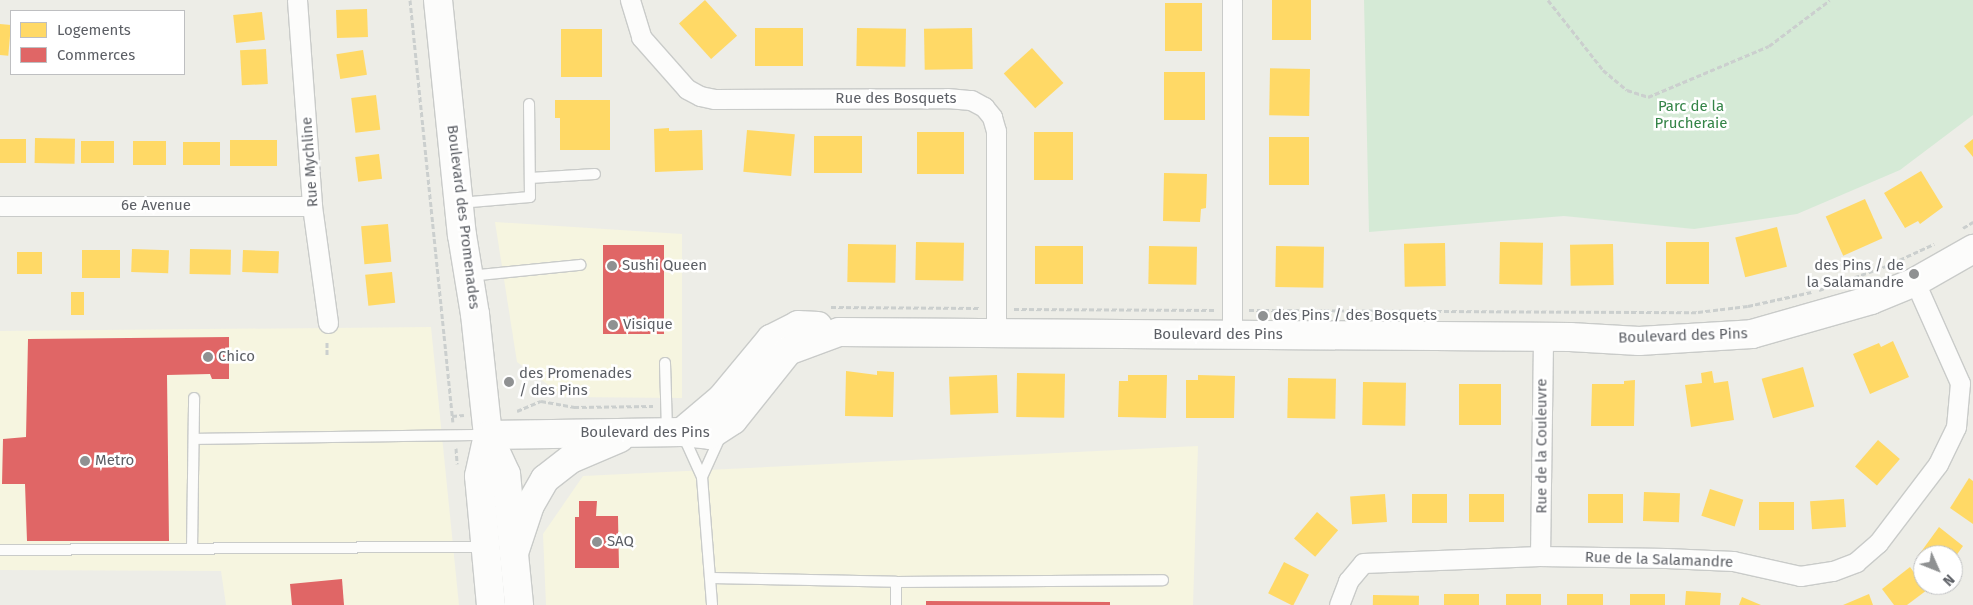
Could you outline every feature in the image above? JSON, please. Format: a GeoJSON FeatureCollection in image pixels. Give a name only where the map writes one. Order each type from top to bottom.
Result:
{"type":"FeatureCollection","features":[{"type":"Feature","properties":{"kind":"street","name":"Rue Mychline"},"geometry":{"type":"LineString","coordinates":[[297,0],[312,206],[328,323]]}},
{"type":"Feature","properties":{"kind":"street","name":"Boulevard des Promenades"},"geometry":{"type":"LineString","coordinates":[[438,0],[459,203],[488,435],[506,474],[518,605]]}},
{"type":"Feature","properties":{"kind":"street","name":"Rue des Bosquets"},"geometry":{"type":"LineString","coordinates":[[630,0],[641,37],[687,89],[700,96],[714,99],[947,98],[971,100],[984,106],[992,117],[996,131],[996,334]]}},
{"type":"Feature","properties":{"kind":"street"},"geometry":{"type":"LineString","coordinates":[[1232,0],[1232,334]]}},
{"type":"Feature","properties":{"kind":"street","name":"6e Avenue"},"geometry":{"type":"LineString","coordinates":[[0,206],[312,206]]}},
{"type":"Feature","properties":{"kind":"street","name":"Boulevard des Pins"},"geometry":{"type":"LineString","coordinates":[[488,435],[674,432],[704,435],[724,428],[788,351],[839,332],[1543,337],[1639,341],[1752,334],[1871,300],[1915,282],[1966,240]]}},
{"type":"Feature","properties":{"kind":"street","name":"Rue de la Salamandre"},"geometry":{"type":"LineString","coordinates":[[1339,605],[1348,582],[1363,564],[1540,556],[1733,561],[1800,576],[1833,571],[1856,562],[1878,543],[1938,464],[1956,428],[1960,383],[1915,282]]}},
{"type":"Feature","properties":{"kind":"street"},"geometry":{"type":"LineString","coordinates":[[674,432],[722,398],[764,346],[780,333],[804,324],[839,332]]}},
{"type":"Feature","properties":{"kind":"street","name":"Rue de la Couleuvre"},"geometry":{"type":"LineString","coordinates":[[1540,556],[1543,337]]}},
{"type":"Feature","properties":{"kind":"street"},"geometry":{"type":"LineString","coordinates":[[514,553],[530,505],[544,479],[571,459],[633,432]]}},
{"type":"Feature","properties":{"kind":"street","name":"Boulevard des Promenades"},"geometry":{"type":"LineString","coordinates":[[488,435],[479,476],[491,605]]}},
{"type":"Feature","properties":{"kind":"lane"},"geometry":{"type":"LineString","coordinates":[[459,203],[530,197],[529,104]]}},
{"type":"Feature","properties":{"kind":"lane"},"geometry":{"type":"LineString","coordinates":[[530,178],[595,174]]}},
{"type":"Feature","properties":{"kind":"lane"},"geometry":{"type":"LineString","coordinates":[[468,277],[580,265]]}},
{"type":"Feature","properties":{"kind":"lane"},"geometry":{"type":"LineString","coordinates":[[665,363],[674,432],[702,478],[712,578],[712,605]]}},
{"type":"Feature","properties":{"kind":"lane"},"geometry":{"type":"LineString","coordinates":[[192,549],[194,398]]}},
{"type":"Feature","properties":{"kind":"lane"},"geometry":{"type":"LineString","coordinates":[[702,478],[724,428]]}},
{"type":"Feature","properties":{"kind":"lane"},"geometry":{"type":"LineString","coordinates":[[194,439],[488,435]]}},
{"type":"Feature","properties":{"kind":"lane"},"geometry":{"type":"LineString","coordinates":[[0,550],[486,547]]}},
{"type":"Feature","properties":{"kind":"lane"},"geometry":{"type":"LineString","coordinates":[[712,578],[896,582],[1163,580]]}},
{"type":"Feature","properties":{"kind":"lane"},"geometry":{"type":"LineString","coordinates":[[896,582],[896,605]]}},
{"type":"Feature","properties":{"kind":"path","name":"Boulevard des Promenades"},"geometry":{"type":"LineString","coordinates":[[410,0],[452,416]]}},
{"type":"Feature","properties":{"kind":"path"},"geometry":{"type":"LineString","coordinates":[[1548,0],[1603,70],[1628,90],[1648,97],[1769,46],[1830,0]]}},
{"type":"Feature","properties":{"kind":"path"},"geometry":{"type":"LineString","coordinates":[[1966,240],[1973,222]]}},
{"type":"Feature","properties":{"kind":"path","name":"Boulevard des Pins"},"geometry":{"type":"LineString","coordinates":[[1250,310],[1698,312],[1748,306],[1808,293],[1886,266],[1937,242]]}},
{"type":"Feature","properties":{"kind":"path","name":"Boulevard des Pins"},"geometry":{"type":"LineString","coordinates":[[1014,308],[1215,310]]}},
{"type":"Feature","properties":{"kind":"path","name":"Boulevard des Pins"},"geometry":{"type":"LineString","coordinates":[[523,409],[542,401],[574,407],[658,406]]}},
{"type":"Feature","properties":{"kind":"shaded area"},"geometry":{"type":"Polygon","coordinates":[[[495,222],[682,234],[682,398],[565,397],[517,362],[495,222]]]}},
{"type":"Feature","properties":{"kind":"shaded area"},"geometry":{"type":"Polygon","coordinates":[[[431,327],[459,605],[226,605],[221,571],[0,570],[0,331],[431,327]]]}},
{"type":"Feature","properties":{"kind":"shaded area"},"geometry":{"type":"Polygon","coordinates":[[[1198,446],[1193,605],[546,605],[543,534],[583,476],[1198,446]]]}},
{"type":"Feature","properties":{"kind":"green space","name":"Parc de la Prucheraie"},"geometry":{"type":"Polygon","coordinates":[[[1364,0],[1973,0],[1973,115],[1900,170],[1797,214],[1694,229],[1564,216],[1369,232],[1364,0]]]}},
{"type":"Feature","properties":{"kind":"building: Logements"},"geometry":{"type":"Polygon","coordinates":[[[705,0],[737,36],[711,59],[679,23],[705,0]]]}},
{"type":"Feature","properties":{"kind":"building: Logements"},"geometry":{"type":"Polygon","coordinates":[[[1272,0],[1311,0],[1311,40],[1272,40],[1272,0]]]}},
{"type":"Feature","properties":{"kind":"building: Logements"},"geometry":{"type":"Polygon","coordinates":[[[1165,3],[1202,3],[1202,51],[1165,51],[1165,3]]]}},
{"type":"Feature","properties":{"kind":"building: Logements"},"geometry":{"type":"Polygon","coordinates":[[[367,9],[368,37],[337,38],[336,10],[367,9]]]}},
{"type":"Feature","properties":{"kind":"building: Logements"},"geometry":{"type":"Polygon","coordinates":[[[262,12],[265,40],[236,43],[233,15],[262,12]]]}},
{"type":"Feature","properties":{"kind":"building: Logements"},"geometry":{"type":"Polygon","coordinates":[[[0,24],[10,25],[8,56],[0,55],[0,24]]]}},
{"type":"Feature","properties":{"kind":"building: Logements"},"geometry":{"type":"Polygon","coordinates":[[[755,28],[803,28],[803,66],[755,66],[755,28]]]}},
{"type":"Feature","properties":{"kind":"building: Logements"},"geometry":{"type":"Polygon","coordinates":[[[857,28],[906,29],[905,67],[856,66],[857,28]]]}},
{"type":"Feature","properties":{"kind":"building: Logements"},"geometry":{"type":"Polygon","coordinates":[[[972,28],[973,69],[925,70],[924,29],[972,28]]]}},
{"type":"Feature","properties":{"kind":"building: Logements"},"geometry":{"type":"Polygon","coordinates":[[[561,29],[602,29],[602,77],[561,77],[561,29]]]}},
{"type":"Feature","properties":{"kind":"building: Logements"},"geometry":{"type":"Polygon","coordinates":[[[1032,48],[1063,83],[1035,108],[1004,73],[1032,48]]]}},
{"type":"Feature","properties":{"kind":"building: Logements"},"geometry":{"type":"Polygon","coordinates":[[[266,49],[268,84],[242,85],[240,50],[266,49]]]}},
{"type":"Feature","properties":{"kind":"building: Logements"},"geometry":{"type":"Polygon","coordinates":[[[363,50],[367,75],[340,79],[336,54],[363,50]]]}},
{"type":"Feature","properties":{"kind":"building: Logements"},"geometry":{"type":"Polygon","coordinates":[[[1270,68],[1310,69],[1309,116],[1269,115],[1270,68]]]}},
{"type":"Feature","properties":{"kind":"building: Logements"},"geometry":{"type":"Polygon","coordinates":[[[1164,72],[1205,72],[1205,120],[1164,120],[1164,72]]]}},
{"type":"Feature","properties":{"kind":"building: Logements"},"geometry":{"type":"Polygon","coordinates":[[[376,95],[380,130],[355,133],[351,98],[376,95]]]}},
{"type":"Feature","properties":{"kind":"building: Logements"},"geometry":{"type":"Polygon","coordinates":[[[555,100],[610,100],[610,150],[560,150],[560,118],[555,118],[555,100]]]}},
{"type":"Feature","properties":{"kind":"building: Logements"},"geometry":{"type":"Polygon","coordinates":[[[669,128],[669,131],[702,130],[703,170],[655,172],[654,129],[669,128]]]}},
{"type":"Feature","properties":{"kind":"building: Logements"},"geometry":{"type":"Polygon","coordinates":[[[747,130],[795,134],[791,176],[743,172],[747,130]]]}},
{"type":"Feature","properties":{"kind":"building: Logements"},"geometry":{"type":"Polygon","coordinates":[[[917,132],[964,132],[964,174],[917,174],[917,132]]]}},
{"type":"Feature","properties":{"kind":"building: Logements"},"geometry":{"type":"Polygon","coordinates":[[[1034,132],[1073,132],[1073,180],[1034,180],[1034,132]]]}},
{"type":"Feature","properties":{"kind":"building: Logements"},"geometry":{"type":"Polygon","coordinates":[[[814,136],[862,136],[862,173],[814,173],[814,136]]]}},
{"type":"Feature","properties":{"kind":"building: Logements"},"geometry":{"type":"Polygon","coordinates":[[[1269,137],[1309,137],[1309,185],[1269,185],[1269,137]]]}},
{"type":"Feature","properties":{"kind":"building: Logements"},"geometry":{"type":"Polygon","coordinates":[[[35,138],[75,139],[75,164],[35,163],[35,138]]]}},
{"type":"Feature","properties":{"kind":"building: Logements"},"geometry":{"type":"Polygon","coordinates":[[[0,139],[26,139],[26,163],[0,163],[0,139]]]}},
{"type":"Feature","properties":{"kind":"building: Logements"},"geometry":{"type":"Polygon","coordinates":[[[1973,139],[1973,157],[1964,146],[1973,139]]]}},
{"type":"Feature","properties":{"kind":"building: Logements"},"geometry":{"type":"Polygon","coordinates":[[[230,140],[277,140],[277,166],[230,166],[230,140]]]}},
{"type":"Feature","properties":{"kind":"building: Logements"},"geometry":{"type":"Polygon","coordinates":[[[81,141],[114,141],[114,163],[81,163],[81,141]]]}},
{"type":"Feature","properties":{"kind":"building: Logements"},"geometry":{"type":"Polygon","coordinates":[[[133,141],[166,141],[166,165],[133,165],[133,141]]]}},
{"type":"Feature","properties":{"kind":"building: Logements"},"geometry":{"type":"Polygon","coordinates":[[[183,142],[220,142],[220,165],[183,165],[183,142]]]}},
{"type":"Feature","properties":{"kind":"building: Logements"},"geometry":{"type":"Polygon","coordinates":[[[379,154],[382,179],[358,182],[355,157],[379,154]]]}},
{"type":"Feature","properties":{"kind":"building: Logements"},"geometry":{"type":"Polygon","coordinates":[[[1921,171],[1943,207],[1920,224],[1918,221],[1905,228],[1884,193],[1921,171]]]}},
{"type":"Feature","properties":{"kind":"building: Logements"},"geometry":{"type":"Polygon","coordinates":[[[1164,173],[1207,174],[1206,208],[1201,209],[1200,222],[1163,221],[1164,173]]]}},
{"type":"Feature","properties":{"kind":"building: Logements"},"geometry":{"type":"Polygon","coordinates":[[[1865,199],[1882,238],[1843,256],[1826,216],[1865,199]]]}},
{"type":"Feature","properties":{"kind":"building: Logements"},"geometry":{"type":"Polygon","coordinates":[[[388,224],[391,262],[364,264],[361,226],[388,224]]]}},
{"type":"Feature","properties":{"kind":"building: Logements"},"geometry":{"type":"Polygon","coordinates":[[[1777,227],[1787,267],[1745,277],[1735,237],[1777,227]]]}},
{"type":"Feature","properties":{"kind":"building: Logements"},"geometry":{"type":"Polygon","coordinates":[[[916,242],[964,243],[963,281],[915,280],[916,242]]]}},
{"type":"Feature","properties":{"kind":"building: Logements"},"geometry":{"type":"Polygon","coordinates":[[[1500,242],[1543,243],[1542,285],[1499,284],[1500,242]]]}},
{"type":"Feature","properties":{"kind":"building: Logements"},"geometry":{"type":"Polygon","coordinates":[[[1666,242],[1709,242],[1709,284],[1666,284],[1666,242]]]}},
{"type":"Feature","properties":{"kind":"building: Logements"},"geometry":{"type":"Polygon","coordinates":[[[1445,243],[1446,286],[1405,287],[1404,244],[1445,243]]]}},
{"type":"Feature","properties":{"kind":"building: Logements"},"geometry":{"type":"Polygon","coordinates":[[[848,244],[896,245],[895,283],[847,282],[848,244]]]}},
{"type":"Feature","properties":{"kind":"building: Logements"},"geometry":{"type":"Polygon","coordinates":[[[1613,244],[1614,285],[1571,286],[1570,245],[1613,244]]]}},
{"type":"Feature","properties":{"kind":"building: Logements"},"geometry":{"type":"Polygon","coordinates":[[[1035,246],[1083,246],[1083,284],[1035,284],[1035,246]]]}},
{"type":"Feature","properties":{"kind":"building: Logements"},"geometry":{"type":"Polygon","coordinates":[[[1149,246],[1197,247],[1196,285],[1148,284],[1149,246]]]}},
{"type":"Feature","properties":{"kind":"building: Logements"},"geometry":{"type":"Polygon","coordinates":[[[1276,246],[1324,247],[1323,288],[1275,287],[1276,246]]]}},
{"type":"Feature","properties":{"kind":"building: Logements"},"geometry":{"type":"Polygon","coordinates":[[[132,249],[169,250],[168,273],[131,272],[132,249]]]}},
{"type":"Feature","properties":{"kind":"building: Logements"},"geometry":{"type":"Polygon","coordinates":[[[190,249],[231,250],[231,275],[190,274],[190,249]]]}},
{"type":"Feature","properties":{"kind":"building: Logements"},"geometry":{"type":"Polygon","coordinates":[[[82,250],[120,250],[120,278],[82,278],[82,250]]]}},
{"type":"Feature","properties":{"kind":"building: Logements"},"geometry":{"type":"Polygon","coordinates":[[[243,250],[279,251],[278,273],[242,272],[243,250]]]}},
{"type":"Feature","properties":{"kind":"building: Logements"},"geometry":{"type":"Polygon","coordinates":[[[17,252],[42,252],[42,274],[17,274],[17,252]]]}},
{"type":"Feature","properties":{"kind":"building: Logements"},"geometry":{"type":"Polygon","coordinates":[[[392,272],[395,303],[368,306],[365,275],[392,272]]]}},
{"type":"Feature","properties":{"kind":"building: Logements"},"geometry":{"type":"Polygon","coordinates":[[[71,292],[84,292],[84,315],[71,315],[71,292]]]}},
{"type":"Feature","properties":{"kind":"building: Logements"},"geometry":{"type":"Polygon","coordinates":[[[1893,341],[1909,377],[1870,394],[1853,354],[1879,343],[1881,347],[1893,341]]]}},
{"type":"Feature","properties":{"kind":"building: Logements"},"geometry":{"type":"Polygon","coordinates":[[[1803,367],[1814,406],[1773,418],[1762,379],[1803,367]]]}},
{"type":"Feature","properties":{"kind":"building: Logements"},"geometry":{"type":"Polygon","coordinates":[[[846,371],[877,375],[877,371],[894,372],[893,417],[845,416],[846,371]]]}},
{"type":"Feature","properties":{"kind":"building: Logements"},"geometry":{"type":"Polygon","coordinates":[[[1712,371],[1714,383],[1728,381],[1734,420],[1691,427],[1685,385],[1702,383],[1701,373],[1712,371]]]}},
{"type":"Feature","properties":{"kind":"building: Logements"},"geometry":{"type":"Polygon","coordinates":[[[1017,373],[1065,374],[1064,418],[1016,417],[1017,373]]]}},
{"type":"Feature","properties":{"kind":"building: Logements"},"geometry":{"type":"Polygon","coordinates":[[[997,375],[998,413],[950,415],[949,377],[997,375]]]}},
{"type":"Feature","properties":{"kind":"building: Logements"},"geometry":{"type":"Polygon","coordinates":[[[1128,375],[1167,375],[1166,418],[1118,417],[1119,381],[1128,381],[1128,375]]]}},
{"type":"Feature","properties":{"kind":"building: Logements"},"geometry":{"type":"Polygon","coordinates":[[[1198,375],[1235,376],[1234,418],[1186,418],[1186,380],[1198,380],[1198,375]]]}},
{"type":"Feature","properties":{"kind":"building: Logements"},"geometry":{"type":"Polygon","coordinates":[[[1288,378],[1336,379],[1335,419],[1287,418],[1288,378]]]}},
{"type":"Feature","properties":{"kind":"building: Logements"},"geometry":{"type":"Polygon","coordinates":[[[1635,380],[1634,426],[1591,426],[1592,384],[1624,384],[1624,381],[1635,380]]]}},
{"type":"Feature","properties":{"kind":"building: Logements"},"geometry":{"type":"Polygon","coordinates":[[[1363,382],[1406,383],[1405,426],[1362,425],[1363,382]]]}},
{"type":"Feature","properties":{"kind":"building: Logements"},"geometry":{"type":"Polygon","coordinates":[[[1459,384],[1501,384],[1501,425],[1459,425],[1459,384]]]}},
{"type":"Feature","properties":{"kind":"building: Logements"},"geometry":{"type":"Polygon","coordinates":[[[1878,440],[1900,459],[1877,485],[1855,466],[1878,440]]]}},
{"type":"Feature","properties":{"kind":"building: Logements"},"geometry":{"type":"Polygon","coordinates":[[[1969,478],[1973,481],[1973,524],[1950,508],[1969,478]]]}},
{"type":"Feature","properties":{"kind":"building: Logements"},"geometry":{"type":"Polygon","coordinates":[[[1710,489],[1743,500],[1735,526],[1701,516],[1710,489]]]}},
{"type":"Feature","properties":{"kind":"building: Logements"},"geometry":{"type":"Polygon","coordinates":[[[1644,492],[1680,493],[1679,522],[1643,521],[1644,492]]]}},
{"type":"Feature","properties":{"kind":"building: Logements"},"geometry":{"type":"Polygon","coordinates":[[[1385,494],[1387,522],[1352,524],[1350,496],[1385,494]]]}},
{"type":"Feature","properties":{"kind":"building: Logements"},"geometry":{"type":"Polygon","coordinates":[[[1412,494],[1447,494],[1447,523],[1412,523],[1412,494]]]}},
{"type":"Feature","properties":{"kind":"building: Logements"},"geometry":{"type":"Polygon","coordinates":[[[1469,494],[1504,494],[1504,522],[1469,522],[1469,494]]]}},
{"type":"Feature","properties":{"kind":"building: Logements"},"geometry":{"type":"Polygon","coordinates":[[[1588,494],[1623,494],[1623,523],[1588,523],[1588,494]]]}},
{"type":"Feature","properties":{"kind":"building: Logements"},"geometry":{"type":"Polygon","coordinates":[[[1844,499],[1846,527],[1812,529],[1810,501],[1844,499]]]}},
{"type":"Feature","properties":{"kind":"building: Logements"},"geometry":{"type":"Polygon","coordinates":[[[1759,502],[1794,502],[1794,530],[1759,530],[1759,502]]]}},
{"type":"Feature","properties":{"kind":"building: Logements"},"geometry":{"type":"Polygon","coordinates":[[[1317,512],[1338,530],[1315,557],[1294,538],[1317,512]]]}},
{"type":"Feature","properties":{"kind":"building: Logements"},"geometry":{"type":"Polygon","coordinates":[[[1939,527],[1962,545],[1926,545],[1939,527]]]}},
{"type":"Feature","properties":{"kind":"building: Logements"},"geometry":{"type":"Polygon","coordinates":[[[1284,562],[1309,575],[1294,605],[1268,593],[1284,562]]]}},
{"type":"Feature","properties":{"kind":"building: Logements"},"geometry":{"type":"Polygon","coordinates":[[[1910,567],[1913,571],[1913,595],[1920,595],[1907,605],[1894,605],[1882,589],[1910,567]]]}},
{"type":"Feature","properties":{"kind":"building: Logements"},"geometry":{"type":"Polygon","coordinates":[[[1686,591],[1721,593],[1720,605],[1685,605],[1686,591]]]}},
{"type":"Feature","properties":{"kind":"building: Logements"},"geometry":{"type":"Polygon","coordinates":[[[1444,594],[1479,594],[1479,605],[1444,605],[1444,594]]]}},
{"type":"Feature","properties":{"kind":"building: Logements"},"geometry":{"type":"Polygon","coordinates":[[[1506,594],[1541,594],[1541,605],[1506,605],[1506,594]]]}},
{"type":"Feature","properties":{"kind":"building: Logements"},"geometry":{"type":"Polygon","coordinates":[[[1567,594],[1603,594],[1603,605],[1567,605],[1567,594]]]}},
{"type":"Feature","properties":{"kind":"building: Logements"},"geometry":{"type":"Polygon","coordinates":[[[1630,594],[1665,594],[1665,605],[1630,605],[1630,594]]]}},
{"type":"Feature","properties":{"kind":"building: Logements"},"geometry":{"type":"Polygon","coordinates":[[[1869,594],[1873,605],[1843,605],[1869,594]]]}},
{"type":"Feature","properties":{"kind":"building: Logements"},"geometry":{"type":"Polygon","coordinates":[[[1373,595],[1419,596],[1419,605],[1373,605],[1373,595]]]}},
{"type":"Feature","properties":{"kind":"building: Logements"},"geometry":{"type":"Polygon","coordinates":[[[1742,597],[1761,605],[1739,605],[1742,597]]]}},
{"type":"Feature","properties":{"kind":"building: Commerces"},"geometry":{"type":"Polygon","coordinates":[[[603,245],[664,245],[664,334],[603,334],[603,245]]]}},
{"type":"Feature","properties":{"kind":"building: Commerces","name":"Metro"},"geometry":{"type":"Polygon","coordinates":[[[229,337],[229,379],[212,379],[210,374],[167,375],[169,541],[27,541],[25,484],[2,484],[3,439],[26,437],[28,339],[229,337]]]}},
{"type":"Feature","properties":{"kind":"building: Commerces","name":"SAQ"},"geometry":{"type":"Polygon","coordinates":[[[579,501],[597,501],[596,516],[618,516],[619,568],[575,568],[575,517],[579,517],[579,501]]]}},
{"type":"Feature","properties":{"kind":"building: Commerces"},"geometry":{"type":"Polygon","coordinates":[[[342,579],[344,605],[292,605],[290,584],[342,579]]]}},
{"type":"Feature","properties":{"kind":"building: Commerces"},"geometry":{"type":"Polygon","coordinates":[[[926,601],[1110,602],[1110,605],[926,605],[926,601]]]}},
{"type":"Feature","properties":{"kind":"place","name":"Sushi Queen"},"geometry":{"type":"Point","coordinates":[612,266]}},
{"type":"Feature","properties":{"kind":"place","name":"des Pins / de la Salamandre"},"geometry":{"type":"Point","coordinates":[1914,274]}},
{"type":"Feature","properties":{"kind":"place","name":"des Pins / des Bosquets"},"geometry":{"type":"Point","coordinates":[1263,316]}},
{"type":"Feature","properties":{"kind":"place","name":"Visique"},"geometry":{"type":"Point","coordinates":[613,325]}},
{"type":"Feature","properties":{"kind":"place","name":"Chico"},"geometry":{"type":"Point","coordinates":[208,357]}},
{"type":"Feature","properties":{"kind":"place","name":"des Promenades / des Pins"},"geometry":{"type":"Point","coordinates":[509,382]}},
{"type":"Feature","properties":{"kind":"place","name":"Metro"},"geometry":{"type":"Point","coordinates":[85,461]}},
{"type":"Feature","properties":{"kind":"place","name":"SAQ"},"geometry":{"type":"Point","coordinates":[597,542]}}]}
